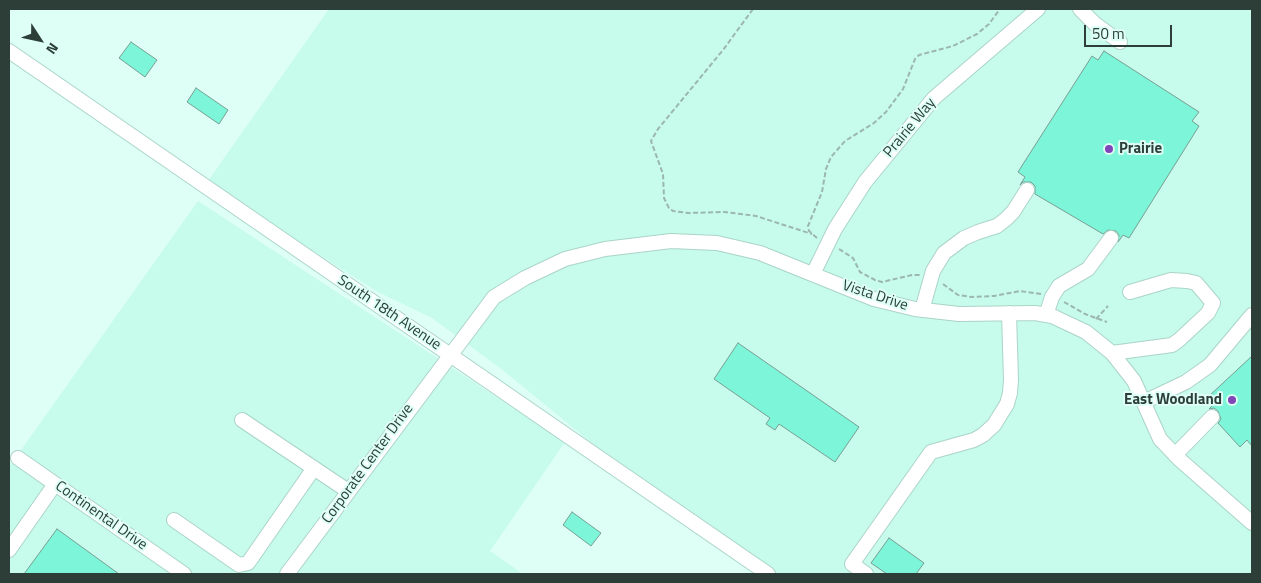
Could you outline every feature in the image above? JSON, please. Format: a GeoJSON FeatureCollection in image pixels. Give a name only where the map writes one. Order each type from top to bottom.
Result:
{"type":"FeatureCollection","features":[{"type":"Feature","properties":{"kind":"street","name":"Prairie Way"},"geometry":{"type":"LineString","coordinates":[[813,274],[835,229],[865,182],[934,98],[1038,9]]}},
{"type":"Feature","properties":{"kind":"street"},"geometry":{"type":"LineString","coordinates":[[1080,9],[1091,21],[1120,42]]}},
{"type":"Feature","properties":{"kind":"street","name":"South 18th Avenue"},"geometry":{"type":"LineString","coordinates":[[9,51],[768,574]]}},
{"type":"Feature","properties":{"kind":"street"},"geometry":{"type":"LineString","coordinates":[[922,310],[930,278],[936,264],[944,253],[964,238],[998,226],[1013,212],[1027,190]]}},
{"type":"Feature","properties":{"kind":"street"},"geometry":{"type":"LineString","coordinates":[[1046,315],[1052,297],[1059,286],[1088,269],[1111,238]]}},
{"type":"Feature","properties":{"kind":"street","name":"Vista Drive"},"geometry":{"type":"LineString","coordinates":[[450,354],[494,297],[525,278],[565,259],[606,249],[671,241],[717,243],[760,253],[874,299],[922,310],[959,314],[1035,313],[1046,315],[1086,332],[1112,354],[1134,380],[1160,439],[1175,455],[1252,523]]}},
{"type":"Feature","properties":{"kind":"street"},"geometry":{"type":"LineString","coordinates":[[1112,354],[1172,345],[1208,313],[1213,303],[1206,292],[1196,283],[1187,281],[1171,280],[1130,292]]}},
{"type":"Feature","properties":{"kind":"street"},"geometry":{"type":"LineString","coordinates":[[866,574],[852,564],[931,452],[974,440],[983,435],[994,425],[1007,404],[1011,380],[1009,313]]}},
{"type":"Feature","properties":{"kind":"street"},"geometry":{"type":"LineString","coordinates":[[1144,402],[1186,382],[1210,365],[1252,315]]}},
{"type":"Feature","properties":{"kind":"street","name":"Corporate Center Drive"},"geometry":{"type":"LineString","coordinates":[[287,574],[450,354]]}},
{"type":"Feature","properties":{"kind":"street"},"geometry":{"type":"LineString","coordinates":[[1175,455],[1212,417]]}},
{"type":"Feature","properties":{"kind":"street"},"geometry":{"type":"LineString","coordinates":[[242,420],[348,491]]}},
{"type":"Feature","properties":{"kind":"street","name":"Continental Drive"},"geometry":{"type":"LineString","coordinates":[[18,458],[184,574]]}},
{"type":"Feature","properties":{"kind":"street"},"geometry":{"type":"LineString","coordinates":[[174,520],[239,565],[248,563],[314,468]]}},
{"type":"Feature","properties":{"kind":"street"},"geometry":{"type":"LineString","coordinates":[[9,550],[55,484]]}},
{"type":"Feature","properties":{"kind":"path"},"geometry":{"type":"LineString","coordinates":[[753,9],[723,50],[653,136],[651,141],[652,148],[663,174],[664,198],[669,208],[673,211],[688,213],[725,212],[756,216],[806,234],[812,234]]}},
{"type":"Feature","properties":{"kind":"path"},"geometry":{"type":"LineString","coordinates":[[1000,9],[989,24],[969,38],[953,46],[919,55],[915,58],[903,89],[886,112],[874,123],[845,141],[828,162],[822,192],[809,221],[808,229],[812,234],[853,258],[860,272],[875,280],[887,281],[917,274],[930,278],[964,296],[994,296],[1020,291],[1034,292],[1052,297],[1096,319],[1107,322]]}},
{"type":"Feature","properties":{"kind":"path"},"geometry":{"type":"LineString","coordinates":[[1096,319],[1108,306]]}},
{"type":"Feature","properties":{"kind":"shaded area"},"geometry":{"type":"Polygon","coordinates":[[[329,9],[1252,9],[1252,574],[778,574],[610,458],[504,371],[432,318],[378,292],[253,213],[208,181],[329,9]]]}},
{"type":"Feature","properties":{"kind":"shaded area"},"geometry":{"type":"Polygon","coordinates":[[[198,201],[565,442],[490,551],[523,574],[9,574],[9,467],[198,201]]]}},
{"type":"Feature","properties":{"kind":"building"},"geometry":{"type":"Polygon","coordinates":[[[131,42],[157,60],[145,77],[119,58],[131,42]]]}},
{"type":"Feature","properties":{"kind":"building","name":"Prairie"},"geometry":{"type":"Polygon","coordinates":[[[1104,51],[1199,112],[1192,121],[1199,126],[1129,238],[1123,235],[1118,242],[1119,235],[1116,231],[1108,230],[1103,234],[1035,194],[1035,186],[1031,182],[1023,182],[1020,185],[1025,177],[1018,172],[1092,56],[1098,60],[1104,51]]]}},
{"type":"Feature","properties":{"kind":"building"},"geometry":{"type":"Polygon","coordinates":[[[196,88],[228,110],[219,124],[187,102],[196,88]]]}},
{"type":"Feature","properties":{"kind":"building"},"geometry":{"type":"Polygon","coordinates":[[[738,343],[859,427],[835,462],[779,424],[775,430],[766,424],[770,418],[714,379],[738,343]]]}},
{"type":"Feature","properties":{"kind":"building","name":"East Woodland"},"geometry":{"type":"Polygon","coordinates":[[[1252,356],[1252,446],[1247,440],[1240,447],[1218,423],[1221,419],[1218,411],[1214,408],[1209,409],[1214,404],[1208,397],[1252,356]]]}},
{"type":"Feature","properties":{"kind":"building"},"geometry":{"type":"Polygon","coordinates":[[[572,512],[601,533],[591,546],[563,525],[572,512]]]}},
{"type":"Feature","properties":{"kind":"building"},"geometry":{"type":"Polygon","coordinates":[[[57,529],[119,574],[24,574],[57,529]]]}},
{"type":"Feature","properties":{"kind":"building"},"geometry":{"type":"Polygon","coordinates":[[[889,538],[924,563],[916,574],[887,574],[871,563],[889,538]]]}},
{"type":"Feature","properties":{"kind":"place","name":"Prairie"},"geometry":{"type":"Point","coordinates":[1109,149]}},
{"type":"Feature","properties":{"kind":"place","name":"East Woodland"},"geometry":{"type":"Point","coordinates":[1232,400]}}]}
